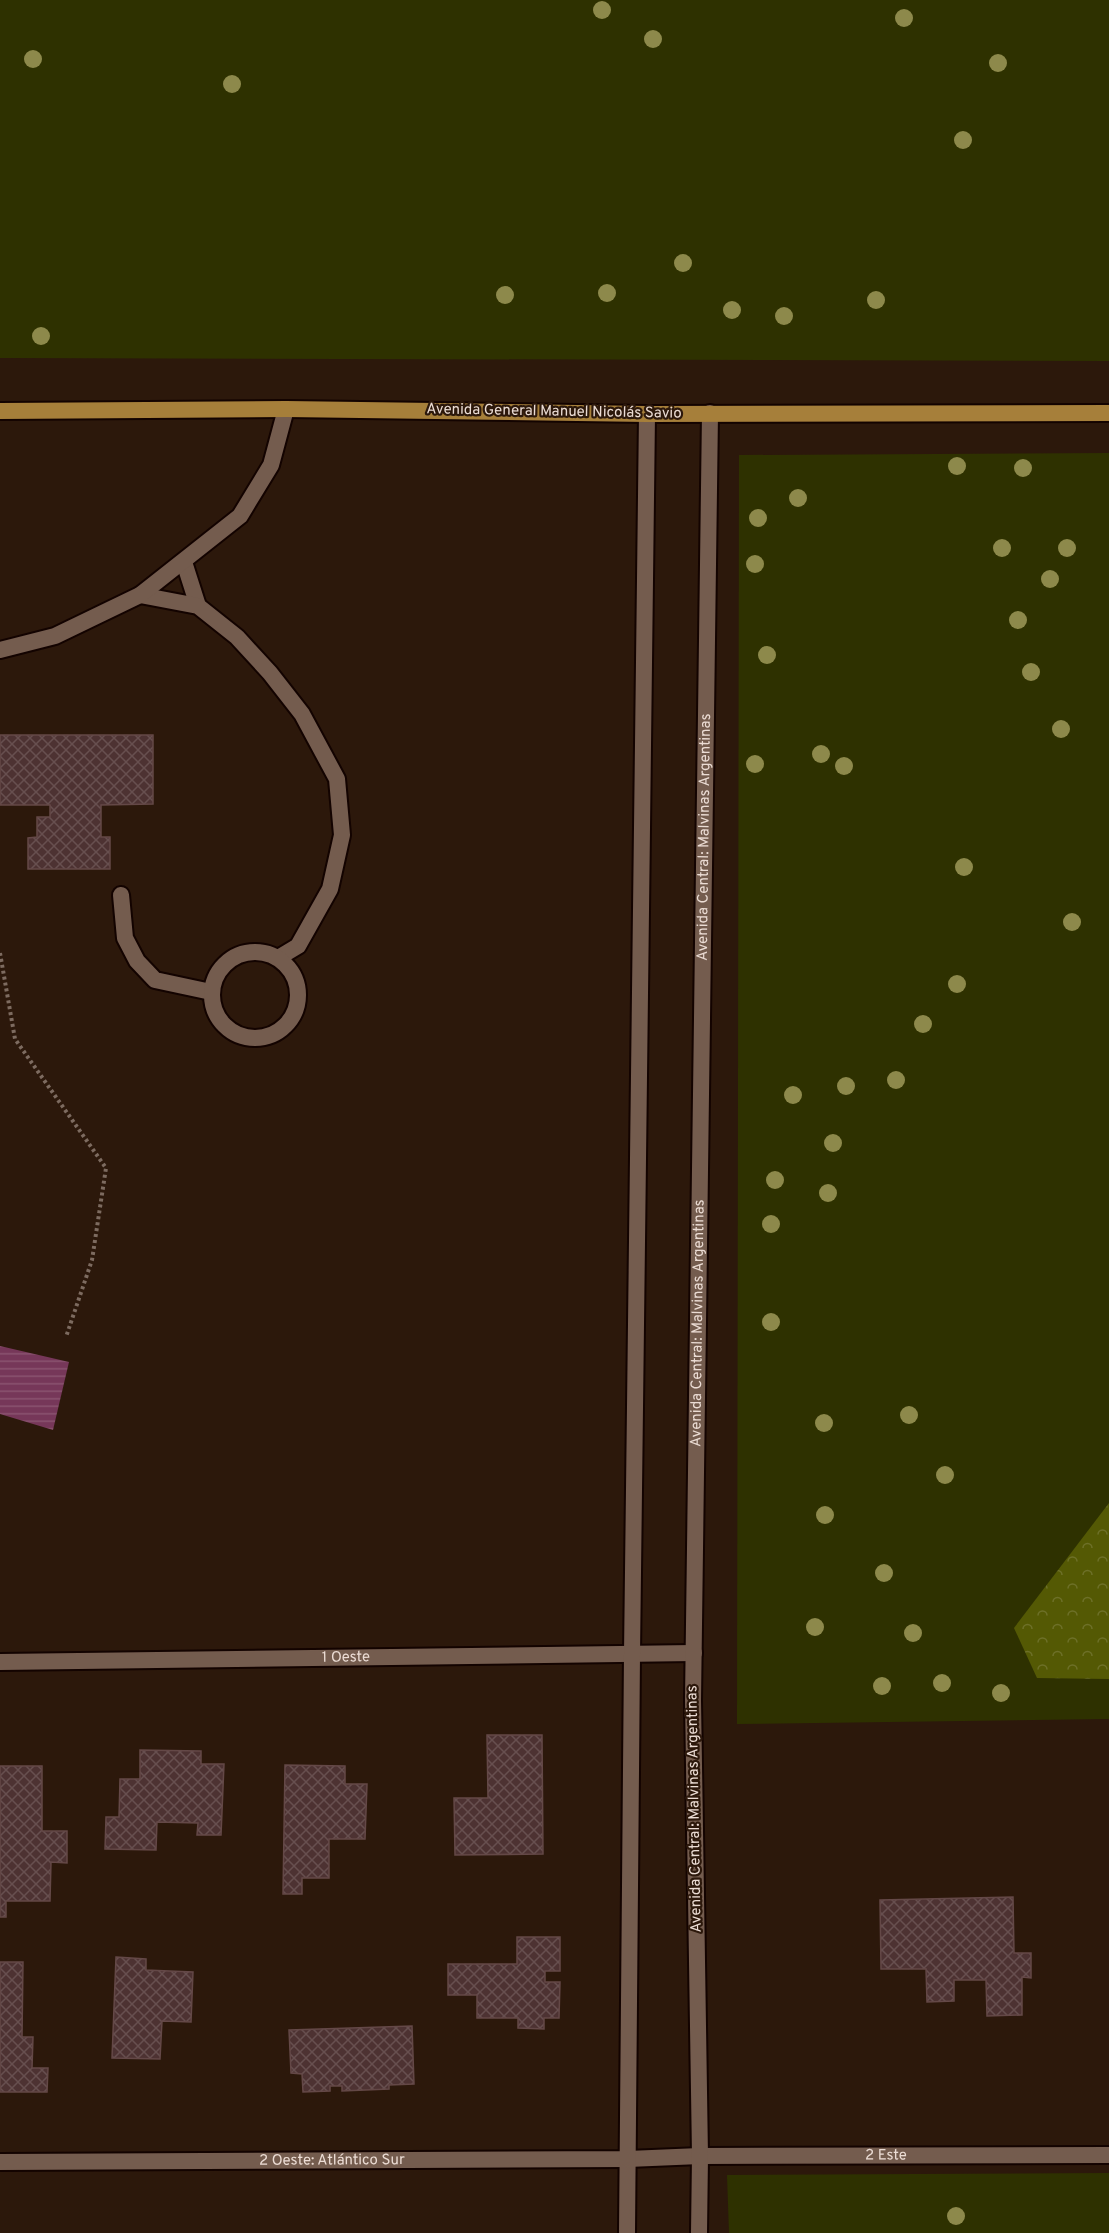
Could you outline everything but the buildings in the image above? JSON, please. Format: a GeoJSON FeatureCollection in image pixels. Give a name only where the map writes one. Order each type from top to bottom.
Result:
{"type":"FeatureCollection","features":[{"type":"Feature","properties":{"kind":"main road","name":"Avenida General Manuel Nicolás Savio"},"geometry":{"type":"LineString","coordinates":[[0,411],[286,409],[647,414],[1109,412]]}},
{"type":"Feature","properties":{"kind":"main road"},"geometry":{"type":"LineString","coordinates":[[0,650],[55,636],[140,595],[240,516],[272,465],[286,409]]}},
{"type":"Feature","properties":{"kind":"main road","name":"Avenida Central: Malvinas Argentinas"},"geometry":{"type":"LineString","coordinates":[[699,2233],[694,1653],[710,413]]}},
{"type":"Feature","properties":{"kind":"main road"},"geometry":{"type":"LineString","coordinates":[[627,2233],[647,414]]}},
{"type":"Feature","properties":{"kind":"main road"},"geometry":{"type":"LineString","coordinates":[[183,562],[198,606]]}},
{"type":"Feature","properties":{"kind":"main road"},"geometry":{"type":"LineString","coordinates":[[140,595],[198,606],[237,637],[270,673],[302,714],[337,779],[342,835],[330,889],[298,946],[278,958]]}},
{"type":"Feature","properties":{"kind":"main road"},"geometry":{"type":"LineString","coordinates":[[121,895],[125,938],[137,962],[155,980],[212,992]]}},
{"type":"Feature","properties":{"kind":"main road"},"geometry":{"type":"LineString","coordinates":[[258,952],[278,958],[294,975],[299,998],[292,1020],[274,1035],[252,1039],[230,1032],[216,1014],[212,1004],[214,981],[219,971],[236,956],[258,952]]}},
{"type":"Feature","properties":{"kind":"main road","name":"1 Oeste"},"geometry":{"type":"LineString","coordinates":[[0,1662],[694,1653]]}},
{"type":"Feature","properties":{"kind":"main road","name":"2 Este"},"geometry":{"type":"LineString","coordinates":[[664,2158],[1109,2155]]}},
{"type":"Feature","properties":{"kind":"main road","name":"2 Oeste: Atlántico Sur"},"geometry":{"type":"LineString","coordinates":[[0,2162],[664,2158]]}},
{"type":"Feature","properties":{"kind":"path"},"geometry":{"type":"LineString","coordinates":[[0,953],[15,1039],[106,1168],[92,1260],[66,1338]]}},
{"type":"Feature","properties":{"kind":"green space"},"geometry":{"type":"Polygon","coordinates":[[[0,0],[1109,0],[1109,361],[0,358],[0,0]]]}},
{"type":"Feature","properties":{"kind":"green space"},"geometry":{"type":"Polygon","coordinates":[[[1109,453],[1109,1719],[737,1724],[739,455],[1109,453]]]}},
{"type":"Feature","properties":{"kind":"green space"},"geometry":{"type":"Polygon","coordinates":[[[1109,1503],[1109,1679],[1037,1678],[1014,1628],[1109,1503]]]}},
{"type":"Feature","properties":{"kind":"green space"},"geometry":{"type":"Polygon","coordinates":[[[1109,2173],[1109,2233],[729,2233],[727,2175],[1109,2173]]]}},
{"type":"Feature","properties":{"kind":"shaded area"},"geometry":{"type":"Polygon","coordinates":[[[0,1346],[69,1362],[53,1430],[0,1414],[0,1346]]]}}]}
